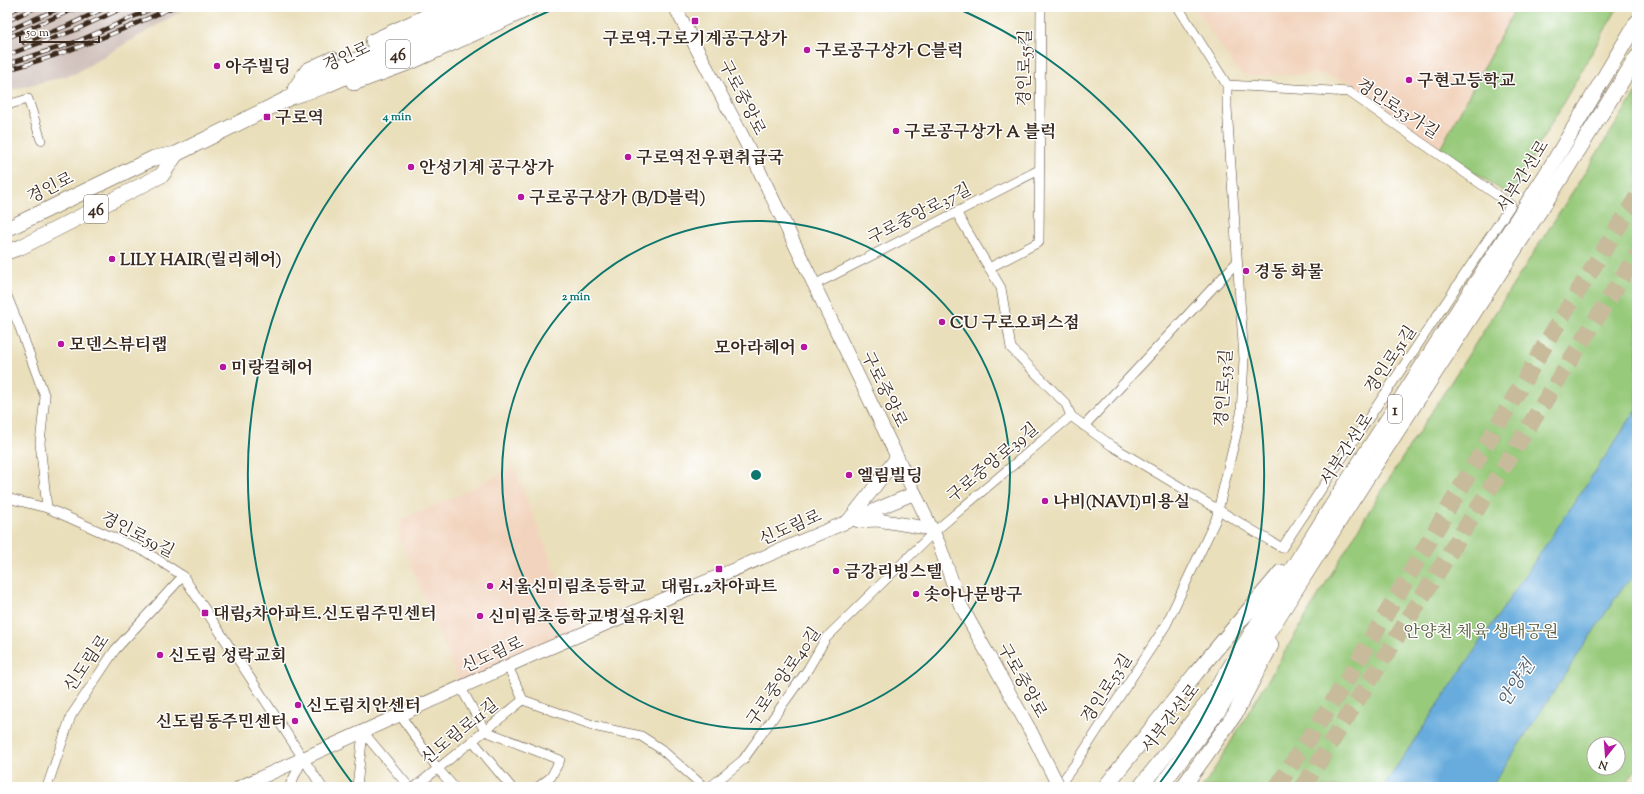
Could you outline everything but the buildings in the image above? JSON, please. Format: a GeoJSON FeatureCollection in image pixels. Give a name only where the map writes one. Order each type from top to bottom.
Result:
{"type":"FeatureCollection","features":[{"type":"Feature","properties":{"kind":"main road","name":"46"},"geometry":{"type":"LineString","coordinates":[[290,97],[308,70],[447,7]]}},
{"type":"Feature","properties":{"kind":"main road","name":"경인로"},"geometry":{"type":"LineString","coordinates":[[7,229],[154,158],[176,154],[290,97],[322,75],[476,7]]}},
{"type":"Feature","properties":{"kind":"main road","name":"경인로"},"geometry":{"type":"LineString","coordinates":[[290,97],[325,86],[503,7]]}},
{"type":"Feature","properties":{"kind":"main road"},"geometry":{"type":"LineString","coordinates":[[290,97],[329,92],[414,61],[532,7]]}},
{"type":"Feature","properties":{"kind":"main road","name":"구로중앙로"},"geometry":{"type":"LineString","coordinates":[[675,7],[745,141],[933,530],[960,604],[1030,730],[1058,787]]}},
{"type":"Feature","properties":{"kind":"main road","name":"서부간선로"},"geometry":{"type":"LineString","coordinates":[[1160,787],[1219,710],[1323,534],[1547,173],[1637,22]]}},
{"type":"Feature","properties":{"kind":"main road","name":"서부간선로"},"geometry":{"type":"LineString","coordinates":[[1140,787],[1208,702],[1323,534],[1552,192],[1637,57]]}},
{"type":"Feature","properties":{"kind":"main road","name":"경인로"},"geometry":{"type":"LineString","coordinates":[[7,252],[28,243],[162,175],[176,154]]}},
{"type":"Feature","properties":{"kind":"main road"},"geometry":{"type":"LineString","coordinates":[[846,522],[870,494],[897,457]]}},
{"type":"Feature","properties":{"kind":"main road","name":"신도림로"},"geometry":{"type":"LineString","coordinates":[[240,787],[508,666],[915,493]]}},
{"type":"Feature","properties":{"kind":"main road"},"geometry":{"type":"LineString","coordinates":[[846,522],[878,520],[933,530]]}},
{"type":"Feature","properties":{"kind":"main road"},"geometry":{"type":"LineString","coordinates":[[1105,787],[1196,673],[1323,534]]}},
{"type":"Feature","properties":{"kind":"main road"},"geometry":{"type":"LineString","coordinates":[[1184,787],[1235,714],[1323,534]]}},
{"type":"Feature","properties":{"kind":"street","name":"경인로55길"},"geometry":{"type":"LineString","coordinates":[[989,268],[1039,242],[1041,7]]}},
{"type":"Feature","properties":{"kind":"street"},"geometry":{"type":"LineString","coordinates":[[1178,7],[1227,85]]}},
{"type":"Feature","properties":{"kind":"street","name":"경인로53가길"},"geometry":{"type":"LineString","coordinates":[[1227,85],[1349,92],[1511,205]]}},
{"type":"Feature","properties":{"kind":"street","name":"경인로53길"},"geometry":{"type":"LineString","coordinates":[[1058,787],[1076,763],[1166,625],[1216,519],[1241,414],[1244,359],[1227,107],[1227,85]]}},
{"type":"Feature","properties":{"kind":"street"},"geometry":{"type":"LineString","coordinates":[[7,105],[28,99],[41,140]]}},
{"type":"Feature","properties":{"kind":"street","name":"구로중앙로37길"},"geometry":{"type":"LineString","coordinates":[[814,284],[1039,170]]}},
{"type":"Feature","properties":{"kind":"street","name":"경인로51길"},"geometry":{"type":"LineString","coordinates":[[1218,510],[1282,548],[1511,205]]}},
{"type":"Feature","properties":{"kind":"street"},"geometry":{"type":"LineString","coordinates":[[956,212],[1001,288],[1011,348],[1066,404],[1071,416],[1112,446],[1218,510]]}},
{"type":"Feature","properties":{"kind":"street"},"geometry":{"type":"LineString","coordinates":[[1084,426],[1238,262]]}},
{"type":"Feature","properties":{"kind":"street"},"geometry":{"type":"LineString","coordinates":[[7,296],[45,397],[40,443],[47,508],[7,498]]}},
{"type":"Feature","properties":{"kind":"street","name":"구로중앙로39길"},"geometry":{"type":"LineString","coordinates":[[933,530],[1071,416]]}},
{"type":"Feature","properties":{"kind":"street","name":"경인로59길"},"geometry":{"type":"LineString","coordinates":[[47,508],[146,552],[183,576],[303,759]]}},
{"type":"Feature","properties":{"kind":"street","name":"구로중앙로40길"},"geometry":{"type":"LineString","coordinates":[[710,787],[743,760],[808,669],[826,638],[933,530]]}},
{"type":"Feature","properties":{"kind":"street","name":"신도림로"},"geometry":{"type":"LineString","coordinates":[[47,787],[71,716],[115,650],[183,576]]}},
{"type":"Feature","properties":{"kind":"street"},"geometry":{"type":"LineString","coordinates":[[508,666],[523,700],[598,727],[641,736],[661,749],[704,787]]}},
{"type":"Feature","properties":{"kind":"street"},"geometry":{"type":"LineString","coordinates":[[461,688],[485,731],[560,760],[551,776],[538,787]]}},
{"type":"Feature","properties":{"kind":"street","name":"신도림로11길"},"geometry":{"type":"LineString","coordinates":[[415,787],[523,700]]}},
{"type":"Feature","properties":{"kind":"street"},"geometry":{"type":"LineString","coordinates":[[400,715],[438,769],[454,787]]}},
{"type":"Feature","properties":{"kind":"street"},"geometry":{"type":"LineString","coordinates":[[357,787],[363,732]]}},
{"type":"Feature","properties":{"kind":"street"},"geometry":{"type":"LineString","coordinates":[[363,732],[409,787]]}},
{"type":"Feature","properties":{"kind":"street"},"geometry":{"type":"LineString","coordinates":[[473,741],[512,787]]}},
{"type":"Feature","properties":{"kind":"street"},"geometry":{"type":"LineString","coordinates":[[289,787],[303,759],[322,787]]}},
{"type":"Feature","properties":{"kind":"shaded area"},"geometry":{"type":"Polygon","coordinates":[[[7,7],[188,7],[74,74],[7,91],[7,7]]]}},
{"type":"Feature","properties":{"kind":"shaded area","name":"구현고등학교"},"geometry":{"type":"Polygon","coordinates":[[[1194,7],[1516,7],[1440,149],[1358,93],[1355,84],[1321,74],[1248,76],[1238,71],[1194,7]]]}},
{"type":"Feature","properties":{"kind":"shaded area","name":"서울신미림초등학교"},"geometry":{"type":"Polygon","coordinates":[[[514,467],[581,635],[461,688],[399,537],[402,519],[456,496],[514,467]]]}},
{"type":"Feature","properties":{"kind":"green space"},"geometry":{"type":"Polygon","coordinates":[[[1516,7],[1618,7],[1510,196],[1440,149],[1516,7]]]}},
{"type":"Feature","properties":{"kind":"green space","name":"안양천 체육 생태공원"},"geometry":{"type":"Polygon","coordinates":[[[1637,91],[1637,767],[1624,787],[1202,787],[1208,780],[1378,496],[1637,91]]]}},
{"type":"Feature","properties":{"kind":"water","name":"안양천"},"geometry":{"type":"Polygon","coordinates":[[[1637,409],[1637,573],[1622,588],[1491,787],[1383,787],[1637,409]]]}},
{"type":"Feature","properties":{"kind":"tunnel"},"geometry":{"type":"LineString","coordinates":[[1277,787],[1347,680],[1554,330],[1637,197]]}},
{"type":"Feature","properties":{"kind":"tunnel"},"geometry":{"type":"LineString","coordinates":[[1303,787],[1637,254]]}},
{"type":"Feature","properties":{"kind":"railway"},"geometry":{"type":"LineString","coordinates":[[7,13],[20,7]]}},
{"type":"Feature","properties":{"kind":"railway"},"geometry":{"type":"LineString","coordinates":[[7,21],[37,7]]}},
{"type":"Feature","properties":{"kind":"railway"},"geometry":{"type":"LineString","coordinates":[[7,31],[62,7]]}},
{"type":"Feature","properties":{"kind":"railway"},"geometry":{"type":"LineString","coordinates":[[7,38],[79,7]]}},
{"type":"Feature","properties":{"kind":"railway"},"geometry":{"type":"LineString","coordinates":[[24,43],[69,25],[107,7]]}},
{"type":"Feature","properties":{"kind":"railway"},"geometry":{"type":"LineString","coordinates":[[7,55],[73,31],[125,7]]}},
{"type":"Feature","properties":{"kind":"railway"},"geometry":{"type":"LineString","coordinates":[[7,64],[76,42],[156,7]]}},
{"type":"Feature","properties":{"kind":"railway"},"geometry":{"type":"LineString","coordinates":[[7,70],[91,42],[173,7]]}},
{"type":"Feature","properties":{"kind":"place","name":"구로역.구로기계공구상가"},"geometry":{"type":"Point","coordinates":[695,21]}},
{"type":"Feature","properties":{"kind":"place","name":"구로공구상가 C블럭"},"geometry":{"type":"Point","coordinates":[807,50]}},
{"type":"Feature","properties":{"kind":"place","name":"아주빌딩"},"geometry":{"type":"Point","coordinates":[217,66]}},
{"type":"Feature","properties":{"kind":"place","name":"구현고등학교"},"geometry":{"type":"Point","coordinates":[1409,80]}},
{"type":"Feature","properties":{"kind":"place","name":"구로역"},"geometry":{"type":"Point","coordinates":[267,117]}},
{"type":"Feature","properties":{"kind":"place","name":"구로공구상가 A 블럭"},"geometry":{"type":"Point","coordinates":[896,131]}},
{"type":"Feature","properties":{"kind":"place","name":"구로역전우편취급국"},"geometry":{"type":"Point","coordinates":[628,157]}},
{"type":"Feature","properties":{"kind":"place","name":"안성기계 공구상가"},"geometry":{"type":"Point","coordinates":[411,167]}},
{"type":"Feature","properties":{"kind":"place","name":"구로공구상가 (B/D블럭)"},"geometry":{"type":"Point","coordinates":[521,197]}},
{"type":"Feature","properties":{"kind":"place","name":"LILY HAIR(릴리헤어)"},"geometry":{"type":"Point","coordinates":[112,259]}},
{"type":"Feature","properties":{"kind":"place","name":"경동 화물"},"geometry":{"type":"Point","coordinates":[1246,271]}},
{"type":"Feature","properties":{"kind":"place","name":"CU 구로오퍼스점"},"geometry":{"type":"Point","coordinates":[942,322]}},
{"type":"Feature","properties":{"kind":"place","name":"모덴스뷰티랩"},"geometry":{"type":"Point","coordinates":[61,344]}},
{"type":"Feature","properties":{"kind":"place","name":"모아라헤어"},"geometry":{"type":"Point","coordinates":[804,347]}},
{"type":"Feature","properties":{"kind":"place","name":"미랑컬헤어"},"geometry":{"type":"Point","coordinates":[223,367]}},
{"type":"Feature","properties":{"kind":"place","name":"엘림빌딩"},"geometry":{"type":"Point","coordinates":[849,475]}},
{"type":"Feature","properties":{"kind":"place","name":"나비(NAVI)미용실"},"geometry":{"type":"Point","coordinates":[1045,501]}},
{"type":"Feature","properties":{"kind":"place","name":"대림1.2차아파트"},"geometry":{"type":"Point","coordinates":[719,569]}},
{"type":"Feature","properties":{"kind":"place","name":"금강리빙스텔"},"geometry":{"type":"Point","coordinates":[836,571]}},
{"type":"Feature","properties":{"kind":"place","name":"서울신미림초등학교"},"geometry":{"type":"Point","coordinates":[490,586]}},
{"type":"Feature","properties":{"kind":"place","name":"솟아나문방구"},"geometry":{"type":"Point","coordinates":[916,594]}},
{"type":"Feature","properties":{"kind":"place","name":"대림5차아파트.신도림주민센터"},"geometry":{"type":"Point","coordinates":[205,613]}},
{"type":"Feature","properties":{"kind":"place","name":"신미림초등학교병설유치원"},"geometry":{"type":"Point","coordinates":[480,616]}},
{"type":"Feature","properties":{"kind":"place","name":"신도림 성락교회"},"geometry":{"type":"Point","coordinates":[160,655]}},
{"type":"Feature","properties":{"kind":"place","name":"신도림치안센터"},"geometry":{"type":"Point","coordinates":[298,705]}},
{"type":"Feature","properties":{"kind":"place","name":"신도림동주민센터"},"geometry":{"type":"Point","coordinates":[295,721]}}]}
